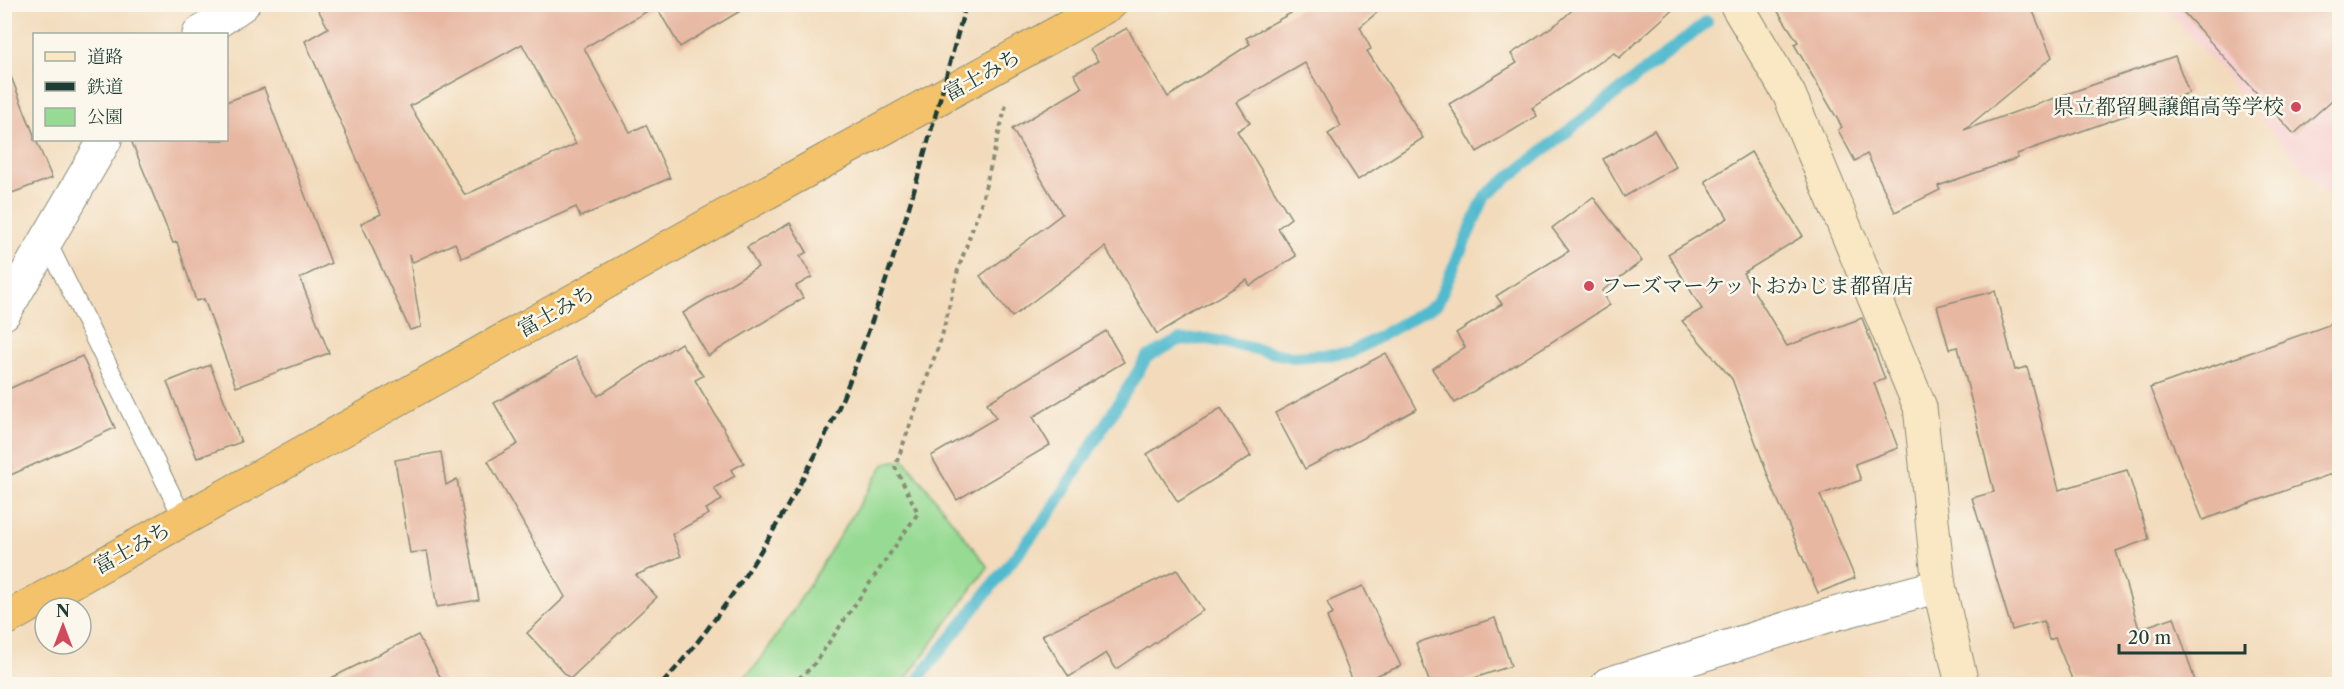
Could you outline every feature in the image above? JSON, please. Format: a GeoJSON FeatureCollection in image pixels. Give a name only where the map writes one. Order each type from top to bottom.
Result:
{"type":"FeatureCollection","features":[{"type":"Feature","properties":{"kind":"highway","name":"富士みち"},"geometry":{"type":"LineString","coordinates":[[4,620],[734,211],[1110,4]]}},
{"type":"Feature","properties":{"kind":"street"},"geometry":{"type":"LineString","coordinates":[[200,33],[243,4]]}},
{"type":"Feature","properties":{"kind":"street"},"geometry":{"type":"LineString","coordinates":[[1736,4],[1789,94],[1920,406],[1939,586],[1962,684]]}},
{"type":"Feature","properties":{"kind":"street"},"geometry":{"type":"LineString","coordinates":[[4,313],[104,141]]}},
{"type":"Feature","properties":{"kind":"street"},"geometry":{"type":"LineString","coordinates":[[1608,684],[1827,616],[1939,586]]}},
{"type":"Feature","properties":{"kind":"lane"},"geometry":{"type":"LineString","coordinates":[[47,242],[184,520]]}},
{"type":"Feature","properties":{"kind":"path"},"geometry":{"type":"LineString","coordinates":[[792,684],[812,667],[918,513],[895,467],[942,336],[958,270],[981,204],[1019,55]]}},
{"type":"Feature","properties":{"kind":"shaded area","name":"県立都留興譲館高等学校"},"geometry":{"type":"Polygon","coordinates":[[[2164,5],[2339,5],[2339,210],[2164,5]]]}},
{"type":"Feature","properties":{"kind":"green space"},"geometry":{"type":"Polygon","coordinates":[[[904,459],[988,567],[902,684],[738,684],[758,663],[786,622],[885,463],[904,459]]]}},
{"type":"Feature","properties":{"kind":"building"},"geometry":{"type":"Polygon","coordinates":[[[315,4],[752,4],[680,47],[656,6],[584,48],[630,132],[646,125],[670,178],[580,217],[576,207],[462,258],[455,243],[413,262],[409,255],[421,327],[410,330],[361,223],[381,214],[305,41],[328,28],[315,4]],[[522,44],[410,106],[465,195],[576,144],[522,44]]]}},
{"type":"Feature","properties":{"kind":"building"},"geometry":{"type":"Polygon","coordinates":[[[1307,4],[1387,4],[1360,27],[1371,49],[1367,51],[1423,138],[1358,180],[1328,134],[1341,126],[1305,63],[1237,102],[1250,123],[1237,131],[1291,218],[1278,228],[1296,256],[1250,286],[1247,280],[1157,334],[1105,247],[1012,317],[980,276],[1062,214],[1012,129],[1082,88],[1074,74],[1098,61],[1090,49],[1127,28],[1168,97],[1250,44],[1246,38],[1307,4]]]}},
{"type":"Feature","properties":{"kind":"building"},"geometry":{"type":"Polygon","coordinates":[[[1579,4],[1679,4],[1619,58],[1614,53],[1532,108],[1537,116],[1477,152],[1449,104],[1517,63],[1511,54],[1559,22],[1579,4]]]}},
{"type":"Feature","properties":{"kind":"building"},"geometry":{"type":"Polygon","coordinates":[[[1773,4],[2030,4],[2052,57],[1964,130],[2175,56],[2189,93],[2017,154],[2018,158],[1938,186],[1940,190],[1895,212],[1867,154],[1855,161],[1838,130],[1842,127],[1794,44],[1798,42],[1773,4]]]}},
{"type":"Feature","properties":{"kind":"building","name":"県立都留興譲館高等学校"},"geometry":{"type":"Polygon","coordinates":[[[2176,4],[2340,4],[2340,93],[2294,134],[2176,4]]]}},
{"type":"Feature","properties":{"kind":"building"},"geometry":{"type":"Polygon","coordinates":[[[4,64],[6,64],[33,132],[33,141],[36,141],[52,178],[4,196],[4,64]]]}},
{"type":"Feature","properties":{"kind":"building"},"geometry":{"type":"Polygon","coordinates":[[[264,88],[331,263],[300,278],[329,353],[236,387],[204,299],[196,301],[177,242],[173,243],[131,141],[228,141],[228,101],[264,88]]]}},
{"type":"Feature","properties":{"kind":"building"},"geometry":{"type":"Polygon","coordinates":[[[1654,130],[1676,167],[1624,197],[1603,159],[1654,130]]]}},
{"type":"Feature","properties":{"kind":"building"},"geometry":{"type":"Polygon","coordinates":[[[1751,152],[1803,236],[1743,273],[1787,346],[1862,318],[1885,379],[1874,383],[1898,448],[1855,464],[1861,480],[1820,495],[1855,578],[1818,593],[1773,489],[1732,379],[1682,321],[1702,309],[1668,254],[1728,218],[1705,181],[1751,152]]]}},
{"type":"Feature","properties":{"kind":"building"},"geometry":{"type":"Polygon","coordinates":[[[1593,197],[1642,261],[1602,291],[1610,305],[1455,403],[1432,369],[1465,347],[1456,333],[1502,304],[1496,296],[1569,251],[1552,228],[1593,197]]]}},
{"type":"Feature","properties":{"kind":"building"},"geometry":{"type":"Polygon","coordinates":[[[790,223],[807,252],[800,256],[812,277],[796,286],[803,298],[708,356],[683,313],[758,267],[747,247],[790,223]]]}},
{"type":"Feature","properties":{"kind":"building"},"geometry":{"type":"Polygon","coordinates":[[[1995,291],[2015,370],[2027,367],[2059,490],[2127,470],[2149,539],[2116,551],[2139,629],[2174,617],[2196,684],[2074,684],[2055,638],[2049,640],[2044,621],[2012,630],[1972,498],[1994,492],[1958,347],[1949,349],[1937,306],[1995,291]]]}},
{"type":"Feature","properties":{"kind":"building"},"geometry":{"type":"Polygon","coordinates":[[[2340,321],[2340,471],[2203,520],[2150,388],[2340,321]]]}},
{"type":"Feature","properties":{"kind":"building"},"geometry":{"type":"Polygon","coordinates":[[[1106,331],[1124,362],[1033,417],[1050,445],[957,500],[931,456],[996,418],[987,403],[1106,331]]]}},
{"type":"Feature","properties":{"kind":"building"},"geometry":{"type":"Polygon","coordinates":[[[681,343],[703,376],[695,380],[744,463],[731,470],[735,476],[714,488],[722,500],[706,509],[709,514],[672,534],[681,556],[636,575],[657,597],[570,679],[527,633],[565,597],[488,461],[518,444],[494,403],[576,357],[598,396],[681,343]]]}},
{"type":"Feature","properties":{"kind":"building"},"geometry":{"type":"Polygon","coordinates":[[[1386,353],[1417,409],[1305,469],[1275,413],[1386,353]]]}},
{"type":"Feature","properties":{"kind":"building"},"geometry":{"type":"Polygon","coordinates":[[[82,356],[115,428],[4,478],[4,391],[82,356]]]}},
{"type":"Feature","properties":{"kind":"building"},"geometry":{"type":"Polygon","coordinates":[[[210,365],[241,442],[197,458],[167,382],[210,365]]]}},
{"type":"Feature","properties":{"kind":"building"},"geometry":{"type":"Polygon","coordinates":[[[1221,408],[1251,456],[1178,502],[1147,454],[1221,408]]]}},
{"type":"Feature","properties":{"kind":"building"},"geometry":{"type":"Polygon","coordinates":[[[441,452],[446,485],[457,479],[479,600],[437,607],[427,551],[410,553],[395,460],[441,452]]]}},
{"type":"Feature","properties":{"kind":"building"},"geometry":{"type":"Polygon","coordinates":[[[1177,570],[1203,610],[1116,669],[1106,653],[1069,677],[1042,635],[1177,570]]]}},
{"type":"Feature","properties":{"kind":"building"},"geometry":{"type":"Polygon","coordinates":[[[1363,586],[1401,666],[1354,684],[1327,617],[1333,614],[1327,602],[1363,586]]]}},
{"type":"Feature","properties":{"kind":"building"},"geometry":{"type":"Polygon","coordinates":[[[1495,618],[1511,666],[1456,684],[1430,684],[1416,643],[1495,618]]]}},
{"type":"Feature","properties":{"kind":"building"},"geometry":{"type":"Polygon","coordinates":[[[418,635],[444,684],[319,684],[418,635]]]}},
{"type":"Feature","properties":{"kind":"waterway"},"geometry":{"type":"LineString","coordinates":[[914,684],[1050,513],[1147,357],[1179,340],[1208,339],[1293,357],[1350,353],[1437,304],[1485,196],[1707,22]]}},
{"type":"Feature","properties":{"kind":"railway"},"geometry":{"type":"LineString","coordinates":[[662,684],[697,643],[759,554],[787,507],[835,416],[878,305],[894,255],[966,4]]}},
{"type":"Feature","properties":{"kind":"place","name":"県立都留興譲館高等学校"},"geometry":{"type":"Point","coordinates":[2296,107]}},
{"type":"Feature","properties":{"kind":"place","name":"フーズマーケットおかじま都留店"},"geometry":{"type":"Point","coordinates":[1589,286]}}]}
